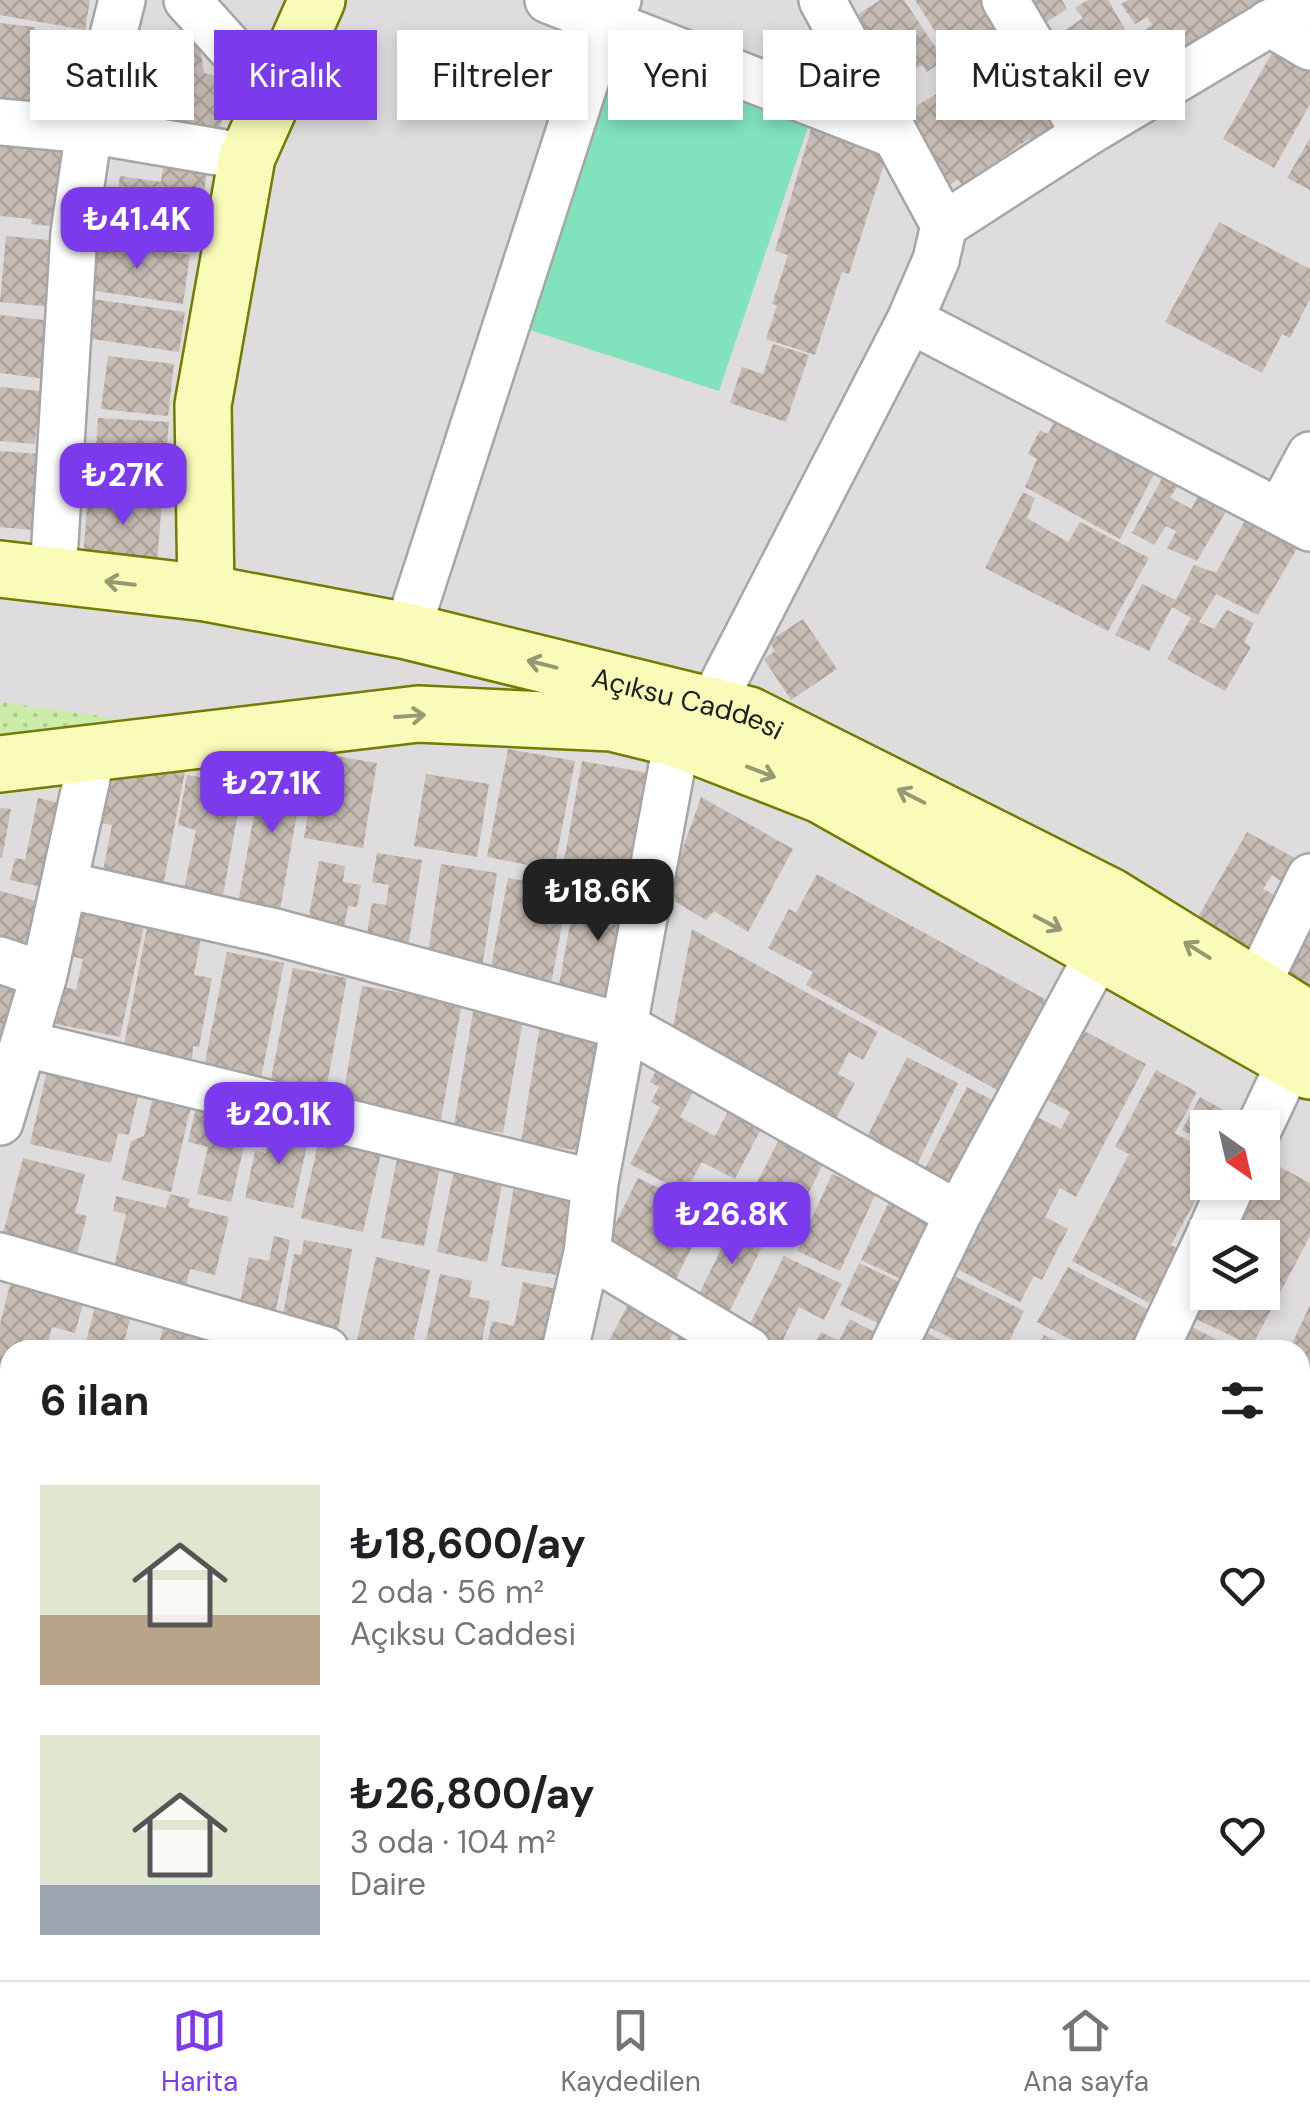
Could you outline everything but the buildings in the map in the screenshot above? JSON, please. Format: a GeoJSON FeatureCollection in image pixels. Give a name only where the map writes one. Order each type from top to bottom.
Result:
{"type":"FeatureCollection","features":[{"type":"Feature","properties":{"kind":"main road"},"geometry":{"type":"LineString","coordinates":[[304,30],[317,0]]}},
{"type":"Feature","properties":{"kind":"main road"},"geometry":{"type":"LineString","coordinates":[[206,592],[202,405],[247,157],[263,120]]}},
{"type":"Feature","properties":{"kind":"main road","name":"Açıksu Caddesi"},"geometry":{"type":"LineString","coordinates":[[0,570],[206,592],[407,631],[694,722],[1100,951],[1304,1050]]}},
{"type":"Feature","properties":{"kind":"main road","name":"Açıksu Caddesi"},"geometry":{"type":"LineString","coordinates":[[0,764],[418,714],[612,723],[694,722],[750,714],[1110,896],[1256,987],[1304,1050]]}},
{"type":"Feature","properties":{"kind":"street"},"geometry":{"type":"LineString","coordinates":[[53,575],[74,232],[89,130],[122,0]]}},
{"type":"Feature","properties":{"kind":"street"},"geometry":{"type":"LineString","coordinates":[[187,0],[214,30]]}},
{"type":"Feature","properties":{"kind":"street"},"geometry":{"type":"LineString","coordinates":[[548,0],[611,11],[892,134]]}},
{"type":"Feature","properties":{"kind":"street"},"geometry":{"type":"LineString","coordinates":[[1005,0],[1085,134]]}},
{"type":"Feature","properties":{"kind":"street"},"geometry":{"type":"LineString","coordinates":[[944,225],[1085,134],[1309,0]]}},
{"type":"Feature","properties":{"kind":"street"},"geometry":{"type":"LineString","coordinates":[[567,1340],[587,1253],[595,1183],[626,1027],[694,722],[910,320],[936,260],[944,225],[892,134],[834,4]]}},
{"type":"Feature","properties":{"kind":"street"},"geometry":{"type":"LineString","coordinates":[[407,631],[611,11]]}},
{"type":"Feature","properties":{"kind":"street"},"geometry":{"type":"LineString","coordinates":[[1269,23],[1310,47]]}},
{"type":"Feature","properties":{"kind":"street"},"geometry":{"type":"LineString","coordinates":[[0,122],[89,130],[247,157]]}},
{"type":"Feature","properties":{"kind":"street"},"geometry":{"type":"LineString","coordinates":[[910,320],[1295,520],[1310,455]]}},
{"type":"Feature","properties":{"kind":"street"},"geometry":{"type":"LineString","coordinates":[[0,1122],[44,974],[92,755]]}},
{"type":"Feature","properties":{"kind":"street"},"geometry":{"type":"LineString","coordinates":[[1256,987],[1310,877]]}},
{"type":"Feature","properties":{"kind":"street"},"geometry":{"type":"LineString","coordinates":[[66,884],[274,932],[626,1027],[958,1214]]}},
{"type":"Feature","properties":{"kind":"street"},"geometry":{"type":"LineString","coordinates":[[897,1340],[958,1214],[1100,951]]}},
{"type":"Feature","properties":{"kind":"street"},"geometry":{"type":"LineString","coordinates":[[0,960],[44,974]]}},
{"type":"Feature","properties":{"kind":"street"},"geometry":{"type":"LineString","coordinates":[[26,1044],[595,1183]]}},
{"type":"Feature","properties":{"kind":"street"},"geometry":{"type":"LineString","coordinates":[[1269,1110],[1304,1050]]}},
{"type":"Feature","properties":{"kind":"street"},"geometry":{"type":"LineString","coordinates":[[587,1253],[731,1340]]}},
{"type":"Feature","properties":{"kind":"street"},"geometry":{"type":"LineString","coordinates":[[0,1256],[291,1340]]}},
{"type":"Feature","properties":{"kind":"street"},"geometry":{"type":"LineString","coordinates":[[1160,1340],[1190,1276]]}},
{"type":"Feature","properties":{"kind":"shaded area"},"geometry":{"type":"Polygon","coordinates":[[[0,0],[1310,0],[1310,1340],[0,1340],[0,0]]]}},
{"type":"Feature","properties":{"kind":"green space"},"geometry":{"type":"Polygon","coordinates":[[[608,46],[608,120],[743,120],[743,92],[763,100],[763,120],[810,120],[719,391],[530,330],[608,46]]]}},
{"type":"Feature","properties":{"kind":"green space"},"geometry":{"type":"Polygon","coordinates":[[[0,702],[120,719],[0,734],[0,702]]]}}]}
